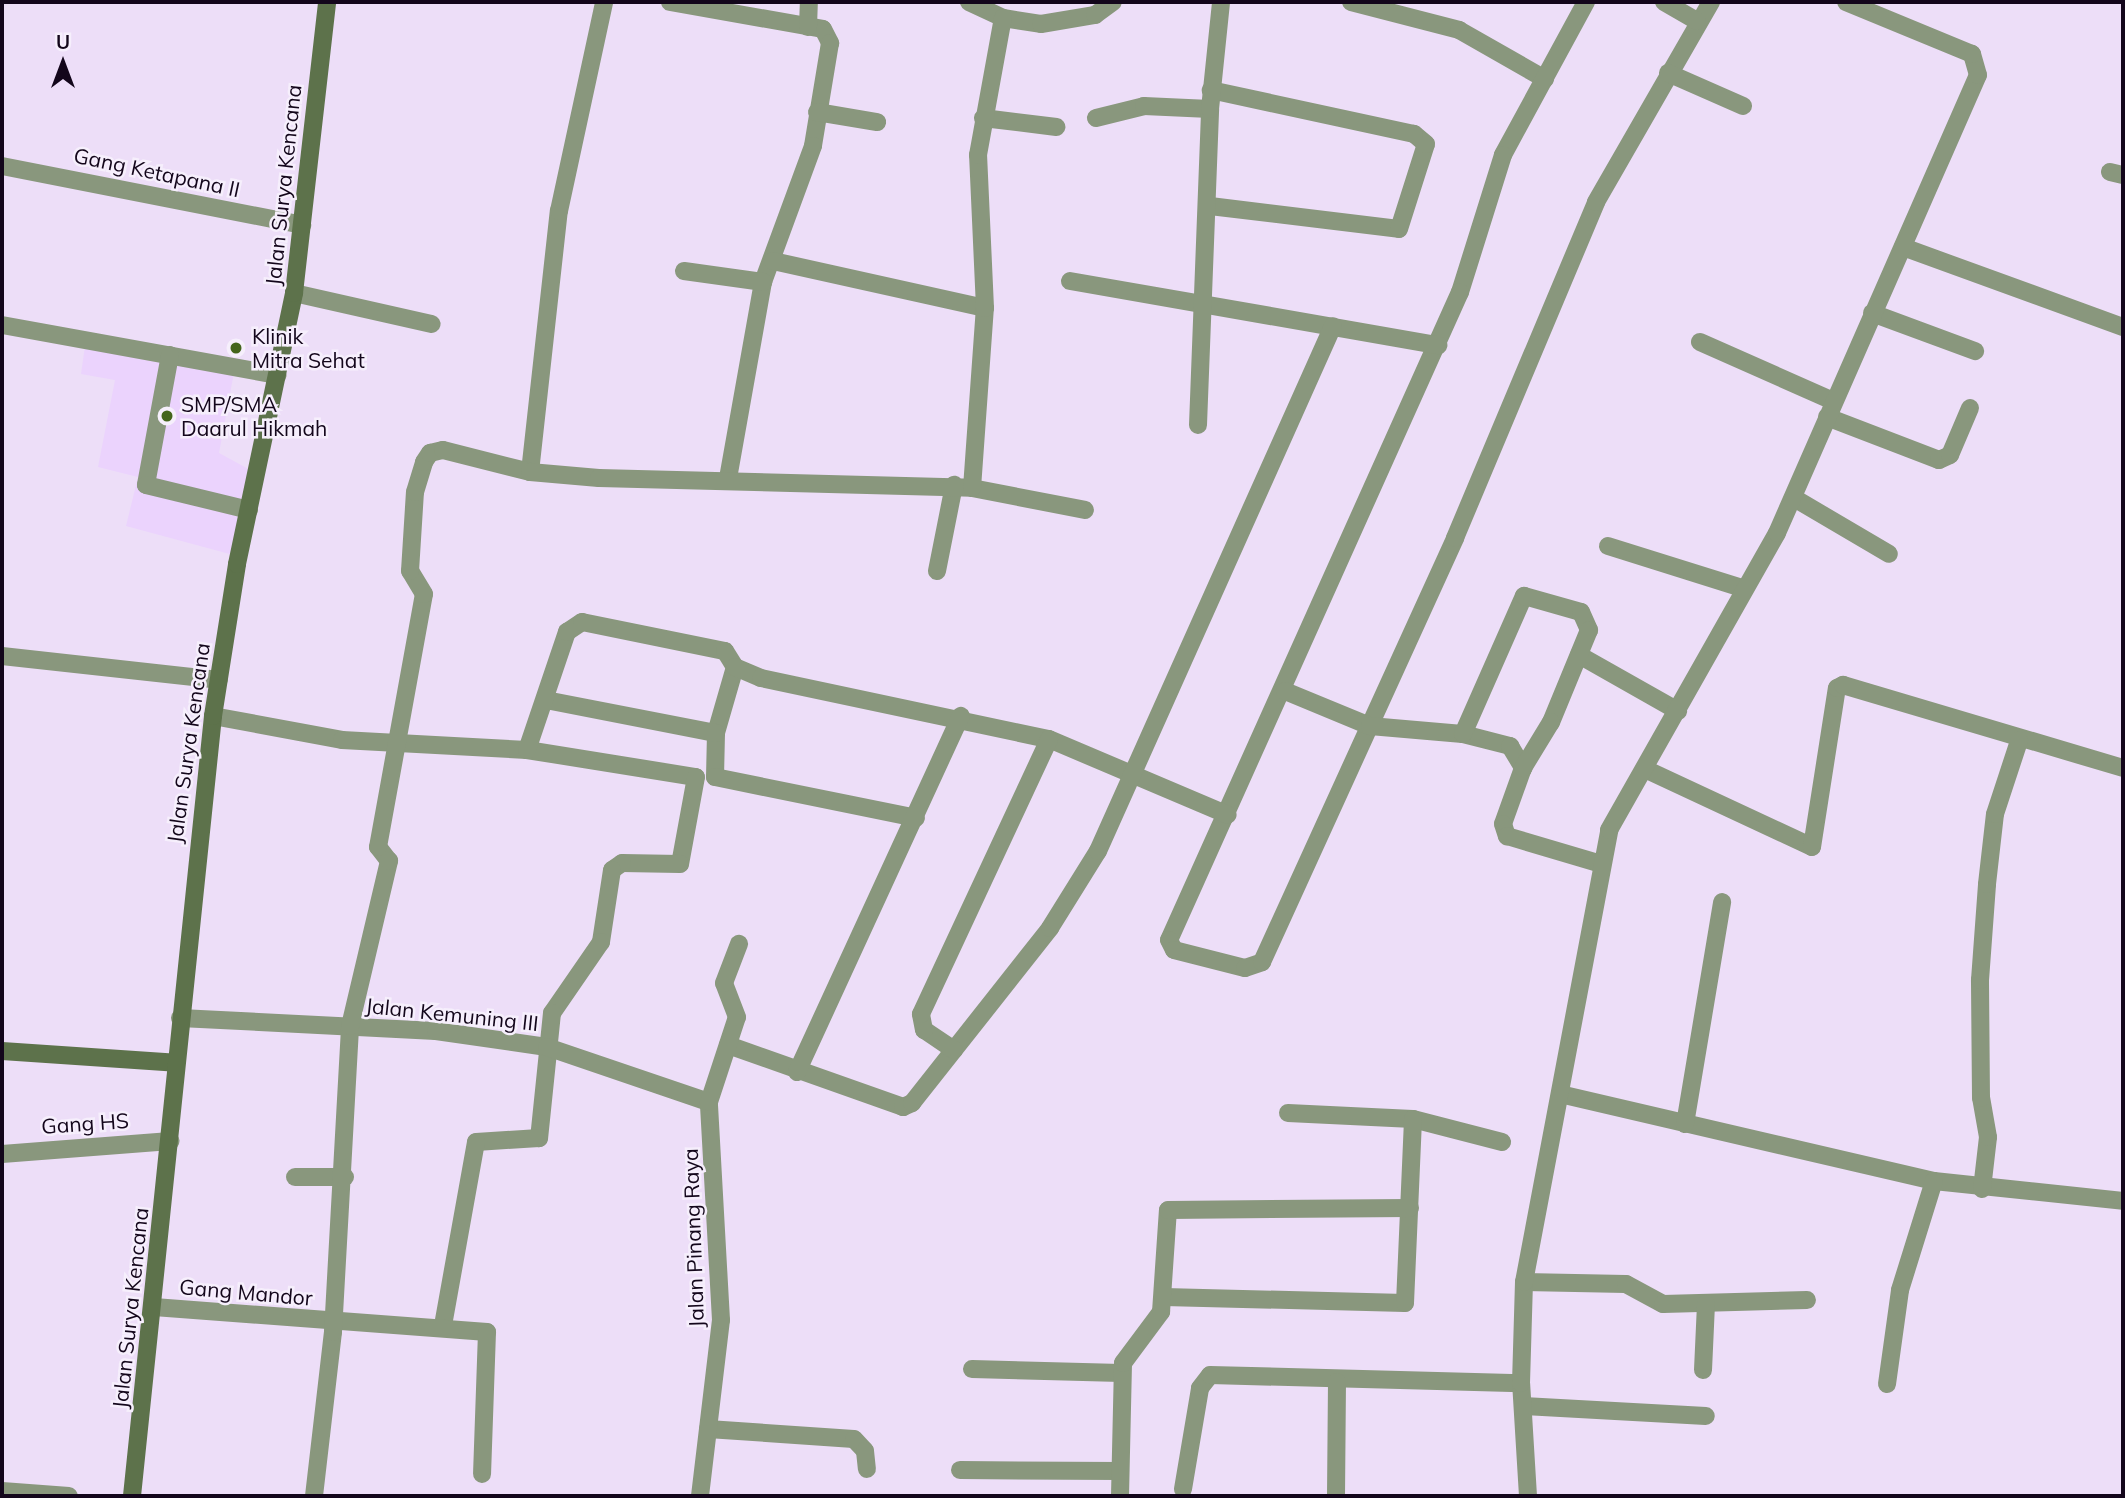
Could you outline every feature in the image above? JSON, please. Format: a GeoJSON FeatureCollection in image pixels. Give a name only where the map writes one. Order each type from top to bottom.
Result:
{"type":"FeatureCollection","features":[{"type":"Feature","properties":{"kind":"main road","name":"Jalan Surya Kencana"},"geometry":{"type":"LineString","coordinates":[[132,1496],[154,1307],[180,1018],[213,716],[248,510],[294,293],[327,2]]}},
{"type":"Feature","properties":{"kind":"main road"},"geometry":{"type":"LineString","coordinates":[[2,1051],[50,1059],[176,1063]]}},
{"type":"Feature","properties":{"kind":"street"},"geometry":{"type":"LineString","coordinates":[[530,472],[559,211],[604,2]]}},
{"type":"Feature","properties":{"kind":"street"},"geometry":{"type":"LineString","coordinates":[[670,2],[808,27],[829,35],[813,146],[773,261],[763,282],[729,478]]}},
{"type":"Feature","properties":{"kind":"street"},"geometry":{"type":"LineString","coordinates":[[808,27],[809,2]]}},
{"type":"Feature","properties":{"kind":"street"},"geometry":{"type":"LineString","coordinates":[[969,2],[1003,18],[1072,22],[1113,2]]}},
{"type":"Feature","properties":{"kind":"street"},"geometry":{"type":"LineString","coordinates":[[1198,425],[1201,303],[1210,205],[1210,99],[1221,2]]}},
{"type":"Feature","properties":{"kind":"street"},"geometry":{"type":"LineString","coordinates":[[1351,2],[1459,30],[1485,41],[1545,79]]}},
{"type":"Feature","properties":{"kind":"street"},"geometry":{"type":"LineString","coordinates":[[1586,2],[1487,192],[1460,292],[1438,345],[1285,691],[1169,940],[1190,957],[1245,968],[1262,962],[1370,726],[1596,202],[1697,21],[1711,2]]}},
{"type":"Feature","properties":{"kind":"street"},"geometry":{"type":"LineString","coordinates":[[1664,2],[1697,21]]}},
{"type":"Feature","properties":{"kind":"street"},"geometry":{"type":"LineString","coordinates":[[1528,1496],[1521,1383],[1524,1282],[1609,830],[1678,711],[1742,587],[1794,498],[1979,65],[1958,46],[1846,2]]}},
{"type":"Feature","properties":{"kind":"street"},"geometry":{"type":"LineString","coordinates":[[972,488],[985,308],[978,187],[983,118],[1003,18]]}},
{"type":"Feature","properties":{"kind":"street"},"geometry":{"type":"LineString","coordinates":[[1668,73],[1744,106]]}},
{"type":"Feature","properties":{"kind":"street"},"geometry":{"type":"LineString","coordinates":[[1096,118],[1144,106],[1210,99],[1414,134],[1426,144],[1399,229],[1210,205]]}},
{"type":"Feature","properties":{"kind":"street"},"geometry":{"type":"LineString","coordinates":[[817,112],[877,122]]}},
{"type":"Feature","properties":{"kind":"street"},"geometry":{"type":"LineString","coordinates":[[983,118],[1056,127]]}},
{"type":"Feature","properties":{"kind":"street","name":"Gang Ketapana II"},"geometry":{"type":"LineString","coordinates":[[2,166],[302,225]]}},
{"type":"Feature","properties":{"kind":"street"},"geometry":{"type":"LineString","coordinates":[[1903,247],[2123,327]]}},
{"type":"Feature","properties":{"kind":"street"},"geometry":{"type":"LineString","coordinates":[[773,261],[985,308]]}},
{"type":"Feature","properties":{"kind":"street"},"geometry":{"type":"LineString","coordinates":[[684,271],[763,282]]}},
{"type":"Feature","properties":{"kind":"street"},"geometry":{"type":"LineString","coordinates":[[1070,281],[1438,345]]}},
{"type":"Feature","properties":{"kind":"street"},"geometry":{"type":"LineString","coordinates":[[294,293],[432,324]]}},
{"type":"Feature","properties":{"kind":"street"},"geometry":{"type":"LineString","coordinates":[[1872,313],[1975,351]]}},
{"type":"Feature","properties":{"kind":"street"},"geometry":{"type":"LineString","coordinates":[[2,325],[278,375]]}},
{"type":"Feature","properties":{"kind":"street"},"geometry":{"type":"LineString","coordinates":[[728,1045],[797,1072],[903,1107],[954,1051],[1050,928],[1098,850],[1333,326]]}},
{"type":"Feature","properties":{"kind":"street"},"geometry":{"type":"LineString","coordinates":[[1700,342],[1830,409],[1939,460],[1950,455],[1970,408]]}},
{"type":"Feature","properties":{"kind":"street"},"geometry":{"type":"LineString","coordinates":[[170,355],[146,485],[248,510]]}},
{"type":"Feature","properties":{"kind":"street"},"geometry":{"type":"LineString","coordinates":[[314,1496],[334,1322],[345,1177],[350,1026],[389,861],[378,847],[424,594],[410,571],[415,492],[424,462],[430,453],[443,450],[530,472],[954,485],[1085,510]]}},
{"type":"Feature","properties":{"kind":"street"},"geometry":{"type":"LineString","coordinates":[[937,571],[954,485]]}},
{"type":"Feature","properties":{"kind":"street"},"geometry":{"type":"LineString","coordinates":[[1794,498],[1889,554]]}},
{"type":"Feature","properties":{"kind":"street"},"geometry":{"type":"LineString","coordinates":[[1608,546],[1742,587]]}},
{"type":"Feature","properties":{"kind":"street"},"geometry":{"type":"LineString","coordinates":[[1463,734],[1525,594],[1587,618],[1579,655],[1523,768],[1503,824],[1507,836],[1601,864]]}},
{"type":"Feature","properties":{"kind":"street"},"geometry":{"type":"LineString","coordinates":[[527,750],[575,623],[725,651],[735,667],[761,678],[961,716],[1049,739],[1228,815]]}},
{"type":"Feature","properties":{"kind":"street"},"geometry":{"type":"LineString","coordinates":[[1579,655],[1678,711]]}},
{"type":"Feature","properties":{"kind":"street"},"geometry":{"type":"LineString","coordinates":[[2,656],[219,680]]}},
{"type":"Feature","properties":{"kind":"street"},"geometry":{"type":"LineString","coordinates":[[735,667],[716,733],[719,779],[916,818]]}},
{"type":"Feature","properties":{"kind":"street"},"geometry":{"type":"LineString","coordinates":[[1645,769],[1812,847],[1840,685],[2019,741],[2123,768]]}},
{"type":"Feature","properties":{"kind":"street"},"geometry":{"type":"LineString","coordinates":[[1285,691],[1370,726],[1463,734],[1510,746],[1523,768]]}},
{"type":"Feature","properties":{"kind":"street"},"geometry":{"type":"LineString","coordinates":[[551,701],[716,733]]}},
{"type":"Feature","properties":{"kind":"street"},"geometry":{"type":"LineString","coordinates":[[213,716],[398,745],[527,750],[689,773],[696,781],[680,864],[614,866],[601,942],[556,1003],[547,1047],[539,1138],[476,1142],[443,1325]]}},
{"type":"Feature","properties":{"kind":"street"},"geometry":{"type":"LineString","coordinates":[[797,1072],[961,716]]}},
{"type":"Feature","properties":{"kind":"street"},"geometry":{"type":"LineString","coordinates":[[954,1051],[924,1030],[921,1014],[1049,739]]}},
{"type":"Feature","properties":{"kind":"street"},"geometry":{"type":"LineString","coordinates":[[1982,1189],[1989,1137],[1981,1098],[1986,896],[1995,814],[2019,741]]}},
{"type":"Feature","properties":{"kind":"street"},"geometry":{"type":"LineString","coordinates":[[1685,1124],[1722,902]]}},
{"type":"Feature","properties":{"kind":"street"},"geometry":{"type":"LineString","coordinates":[[709,1102],[737,1010],[724,983],[739,944]]}},
{"type":"Feature","properties":{"kind":"street","name":"Jalan Kemuning III"},"geometry":{"type":"LineString","coordinates":[[180,1018],[350,1026],[547,1047],[709,1102]]}},
{"type":"Feature","properties":{"kind":"street"},"geometry":{"type":"LineString","coordinates":[[1560,1094],[1934,1181],[1982,1189],[2123,1201]]}},
{"type":"Feature","properties":{"kind":"street","name":"Jalan Pinang Raya"},"geometry":{"type":"LineString","coordinates":[[700,1496],[722,1320],[709,1102]]}},
{"type":"Feature","properties":{"kind":"street"},"geometry":{"type":"LineString","coordinates":[[1288,1113],[1413,1119],[1502,1142]]}},
{"type":"Feature","properties":{"kind":"street"},"geometry":{"type":"LineString","coordinates":[[1164,1297],[1405,1303],[1413,1119]]}},
{"type":"Feature","properties":{"kind":"street","name":"Gang HS"},"geometry":{"type":"LineString","coordinates":[[2,1154],[171,1141]]}},
{"type":"Feature","properties":{"kind":"street"},"geometry":{"type":"LineString","coordinates":[[295,1177],[345,1177]]}},
{"type":"Feature","properties":{"kind":"street"},"geometry":{"type":"LineString","coordinates":[[1886,1384],[1900,1290],[1934,1181]]}},
{"type":"Feature","properties":{"kind":"street"},"geometry":{"type":"LineString","coordinates":[[1120,1496],[1121,1373],[1125,1353],[1154,1324],[1164,1297],[1163,1220],[1175,1207],[1410,1208]]}},
{"type":"Feature","properties":{"kind":"street"},"geometry":{"type":"LineString","coordinates":[[1524,1282],[1626,1283],[1663,1304],[1807,1300]]}},
{"type":"Feature","properties":{"kind":"street"},"geometry":{"type":"LineString","coordinates":[[1703,1370],[1706,1304]]}},
{"type":"Feature","properties":{"kind":"street","name":"Gang Mandor"},"geometry":{"type":"LineString","coordinates":[[154,1307],[334,1322],[443,1325],[490,1336],[482,1474]]}},
{"type":"Feature","properties":{"kind":"street"},"geometry":{"type":"LineString","coordinates":[[972,1369],[1121,1373]]}},
{"type":"Feature","properties":{"kind":"street"},"geometry":{"type":"LineString","coordinates":[[1183,1489],[1200,1388],[1210,1375],[1337,1382],[1521,1383]]}},
{"type":"Feature","properties":{"kind":"street"},"geometry":{"type":"LineString","coordinates":[[1336,1496],[1337,1382]]}},
{"type":"Feature","properties":{"kind":"street"},"geometry":{"type":"LineString","coordinates":[[1523,1406],[1706,1416]]}},
{"type":"Feature","properties":{"kind":"street"},"geometry":{"type":"LineString","coordinates":[[708,1429],[855,1439],[865,1451],[867,1469]]}},
{"type":"Feature","properties":{"kind":"street"},"geometry":{"type":"LineString","coordinates":[[960,1470],[1120,1471]]}},
{"type":"Feature","properties":{"kind":"street"},"geometry":{"type":"LineString","coordinates":[[2,1491],[69,1496]]}},
{"type":"Feature","properties":{"kind":"shaded area","name":"SMP/SMA Daarul Hikmah"},"geometry":{"type":"Polygon","coordinates":[[[86,339],[235,367],[219,453],[254,472],[237,556],[126,526],[138,477],[98,467],[115,380],[81,374],[86,339]]]}},
{"type":"Feature","properties":{"kind":"place","name":"Klinik Mitra Sehat"},"geometry":{"type":"Point","coordinates":[236,348]}},
{"type":"Feature","properties":{"kind":"place","name":"SMP/SMA Daarul Hikmah"},"geometry":{"type":"Point","coordinates":[167,416]}}]}
